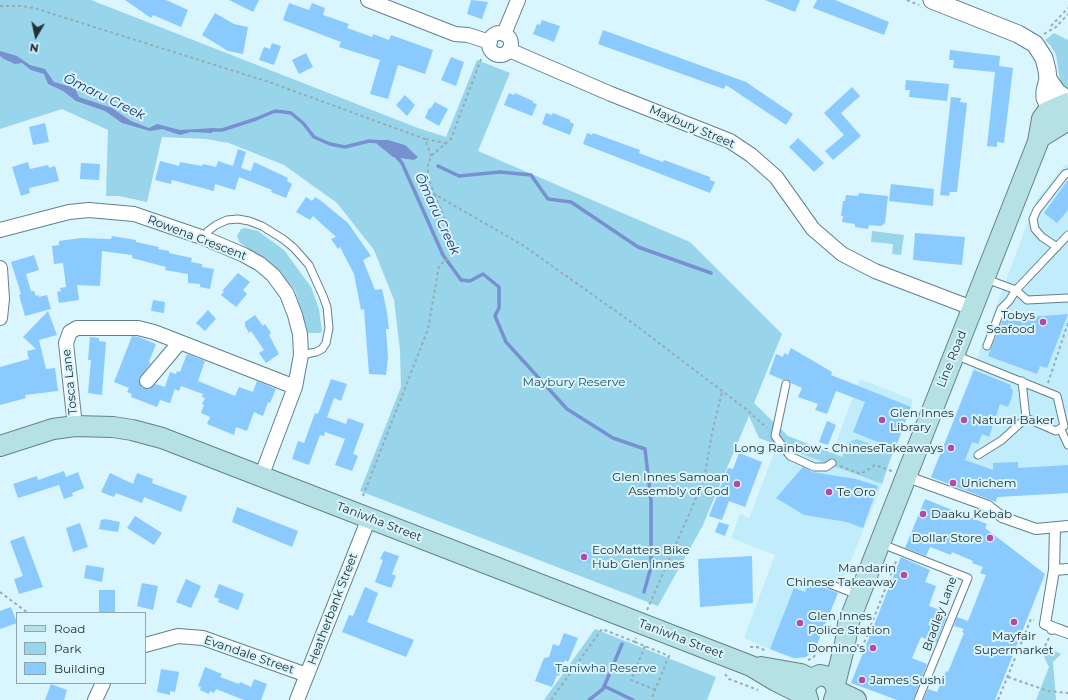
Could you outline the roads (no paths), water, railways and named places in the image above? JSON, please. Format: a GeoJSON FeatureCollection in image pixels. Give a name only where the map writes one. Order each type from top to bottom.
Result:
{"type":"FeatureCollection","features":[{"type":"Feature","properties":{"kind":"main road","name":"Line Road"},"geometry":{"type":"LineString","coordinates":[[819,686],[845,644],[848,624],[1039,138],[1042,119],[1064,107]]}},
{"type":"Feature","properties":{"kind":"main road"},"geometry":{"type":"LineString","coordinates":[[1039,138],[1068,120]]}},
{"type":"Feature","properties":{"kind":"main road","name":"Taniwha Street"},"geometry":{"type":"LineString","coordinates":[[0,446],[53,429],[94,425],[132,430],[162,438],[751,666],[819,686],[856,700]]}},
{"type":"Feature","properties":{"kind":"street"},"geometry":{"type":"LineString","coordinates":[[368,0],[455,34],[468,35],[490,42]]}},
{"type":"Feature","properties":{"kind":"street"},"geometry":{"type":"LineString","coordinates":[[504,34],[518,0]]}},
{"type":"Feature","properties":{"kind":"street"},"geometry":{"type":"LineString","coordinates":[[932,0],[1030,40],[1035,44],[1044,58],[1048,79],[1044,94],[1064,107]]}},
{"type":"Feature","properties":{"kind":"street"},"geometry":{"type":"LineString","coordinates":[[504,34],[510,41],[509,50],[503,55],[496,54],[491,49],[490,42],[495,35],[504,34]]}},
{"type":"Feature","properties":{"kind":"street","name":"Maybury Street"},"geometry":{"type":"LineString","coordinates":[[509,50],[611,94],[730,141],[751,154],[776,177],[812,229],[842,254],[875,271],[972,308]]}},
{"type":"Feature","properties":{"kind":"street","name":"Rowena Crescent"},"geometry":{"type":"LineString","coordinates":[[2,227],[69,212],[89,210],[111,210],[134,214],[156,220],[244,255],[260,264],[273,275],[287,294],[295,315],[300,334],[302,354],[295,387],[262,477]]}},
{"type":"Feature","properties":{"kind":"street"},"geometry":{"type":"LineString","coordinates":[[0,268],[2,299],[0,318]]}},
{"type":"Feature","properties":{"kind":"street","name":"Tosca Lane"},"geometry":{"type":"LineString","coordinates":[[75,426],[66,339],[73,330],[81,328],[138,328],[154,332],[295,387]]}},
{"type":"Feature","properties":{"kind":"street"},"geometry":{"type":"LineString","coordinates":[[147,381],[180,342]]}},
{"type":"Feature","properties":{"kind":"street"},"geometry":{"type":"LineString","coordinates":[[916,480],[988,506],[1002,517],[1036,529],[1068,526]]}},
{"type":"Feature","properties":{"kind":"street","name":"Heatherbank Street"},"geometry":{"type":"LineString","coordinates":[[297,700],[369,518]]}},
{"type":"Feature","properties":{"kind":"street"},"geometry":{"type":"LineString","coordinates":[[1055,528],[1050,627],[1068,633]]}},
{"type":"Feature","properties":{"kind":"street"},"geometry":{"type":"LineString","coordinates":[[1054,570],[1068,569]]}},
{"type":"Feature","properties":{"kind":"street","name":"Evandale Street"},"geometry":{"type":"LineString","coordinates":[[146,645],[178,636],[203,638],[307,675]]}},
{"type":"Feature","properties":{"kind":"street"},"geometry":{"type":"LineString","coordinates":[[95,700],[103,684]]}},
{"type":"Feature","properties":{"kind":"lane"},"geometry":{"type":"LineString","coordinates":[[1057,247],[1042,237],[1036,229],[1033,219],[1037,210],[1065,174],[1068,173]]}},
{"type":"Feature","properties":{"kind":"lane"},"geometry":{"type":"LineString","coordinates":[[204,238],[208,231],[227,220],[238,219],[249,221],[262,226],[283,239],[294,248],[309,265],[323,296],[326,307],[328,328],[326,343],[322,349],[316,352],[302,354]]}},
{"type":"Feature","properties":{"kind":"lane"},"geometry":{"type":"LineString","coordinates":[[987,346],[1001,309],[1009,301],[1016,290],[1068,235]]}},
{"type":"Feature","properties":{"kind":"lane"},"geometry":{"type":"LineString","coordinates":[[984,278],[1016,290],[1027,300],[1068,298]]}},
{"type":"Feature","properties":{"kind":"lane"},"geometry":{"type":"LineString","coordinates":[[954,354],[1057,396],[1064,426],[1061,430]]}},
{"type":"Feature","properties":{"kind":"lane"},"geometry":{"type":"LineString","coordinates":[[1022,381],[1026,418]]}},
{"type":"Feature","properties":{"kind":"lane"},"geometry":{"type":"LineString","coordinates":[[786,384],[774,436],[790,456],[814,466],[826,467],[832,463]]}},
{"type":"Feature","properties":{"kind":"lane"},"geometry":{"type":"LineString","coordinates":[[1026,418],[1049,429],[1056,431],[1061,430]]}},
{"type":"Feature","properties":{"kind":"lane"},"geometry":{"type":"LineString","coordinates":[[978,456],[1002,440],[1026,418]]}},
{"type":"Feature","properties":{"kind":"lane"},"geometry":{"type":"LineString","coordinates":[[1061,430],[1068,445]]}},
{"type":"Feature","properties":{"kind":"lane","name":"Bradley Lane"},"geometry":{"type":"LineString","coordinates":[[880,543],[968,578],[918,700]]}},
{"type":"Feature","properties":{"kind":"lane"},"geometry":{"type":"LineString","coordinates":[[827,583],[859,595]]}},
{"type":"Feature","properties":{"kind":"waterway","name":"Ōmaru Creek"},"geometry":{"type":"LineString","coordinates":[[211,130],[222,130],[275,111],[291,113],[303,123],[314,137],[330,144],[345,147],[369,141],[380,142]]}},
{"type":"Feature","properties":{"kind":"waterway","name":"Ōmaru Creek"},"geometry":{"type":"LineString","coordinates":[[395,155],[402,163],[443,255],[461,280],[470,281],[483,274],[499,287],[499,308],[495,316],[506,342],[567,409],[613,438],[645,449],[651,501],[651,567],[644,592]]}},
{"type":"Feature","properties":{"kind":"waterway"},"geometry":{"type":"LineString","coordinates":[[438,166],[459,176],[500,172],[531,175],[548,199],[571,202],[638,247],[711,273]]}},
{"type":"Feature","properties":{"kind":"waterway","name":"Ōmaru Creek"},"geometry":{"type":"LineString","coordinates":[[589,700],[603,689],[622,644]]}},
{"type":"Feature","properties":{"kind":"waterway"},"geometry":{"type":"LineString","coordinates":[[604,686],[633,700]]}},
{"type":"Feature","properties":{"kind":"place","name":"Tobys Seafood"},"geometry":{"type":"Point","coordinates":[1043,322]}},
{"type":"Feature","properties":{"kind":"place","name":"Glen Innes Library"},"geometry":{"type":"Point","coordinates":[882,420]}},
{"type":"Feature","properties":{"kind":"place","name":"Natural Baker"},"geometry":{"type":"Point","coordinates":[964,420]}},
{"type":"Feature","properties":{"kind":"place","name":"Long Rainbow - ChineseTakeaways"},"geometry":{"type":"Point","coordinates":[951,448]}},
{"type":"Feature","properties":{"kind":"place","name":"Unichem"},"geometry":{"type":"Point","coordinates":[953,483]}},
{"type":"Feature","properties":{"kind":"place","name":"Glen Innes Samoan Assembly of God"},"geometry":{"type":"Point","coordinates":[737,484]}},
{"type":"Feature","properties":{"kind":"place","name":"Te Oro"},"geometry":{"type":"Point","coordinates":[829,492]}},
{"type":"Feature","properties":{"kind":"place","name":"Daaku Kebab"},"geometry":{"type":"Point","coordinates":[923,514]}},
{"type":"Feature","properties":{"kind":"place","name":"Dollar Store"},"geometry":{"type":"Point","coordinates":[990,538]}},
{"type":"Feature","properties":{"kind":"place","name":"EcoMatters Bike Hub Glen innes"},"geometry":{"type":"Point","coordinates":[584,557]}},
{"type":"Feature","properties":{"kind":"place","name":"Mandarin Chinese Takeaway"},"geometry":{"type":"Point","coordinates":[904,575]}},
{"type":"Feature","properties":{"kind":"place","name":"Mayfair Supermarket"},"geometry":{"type":"Point","coordinates":[1014,622]}},
{"type":"Feature","properties":{"kind":"place","name":"Glen Innes Police Station"},"geometry":{"type":"Point","coordinates":[800,623]}},
{"type":"Feature","properties":{"kind":"place","name":"Domino's"},"geometry":{"type":"Point","coordinates":[873,648]}},
{"type":"Feature","properties":{"kind":"place","name":"James Sushi"},"geometry":{"type":"Point","coordinates":[862,680]}},
{"type":"Feature","properties":{"kind":"park label","name":"Maybury Reserve"},"geometry":{"type":"Point","coordinates":[574,382]}},
{"type":"Feature","properties":{"kind":"park label","name":"Taniwha Reserve"},"geometry":{"type":"Point","coordinates":[606,668]}}]}
